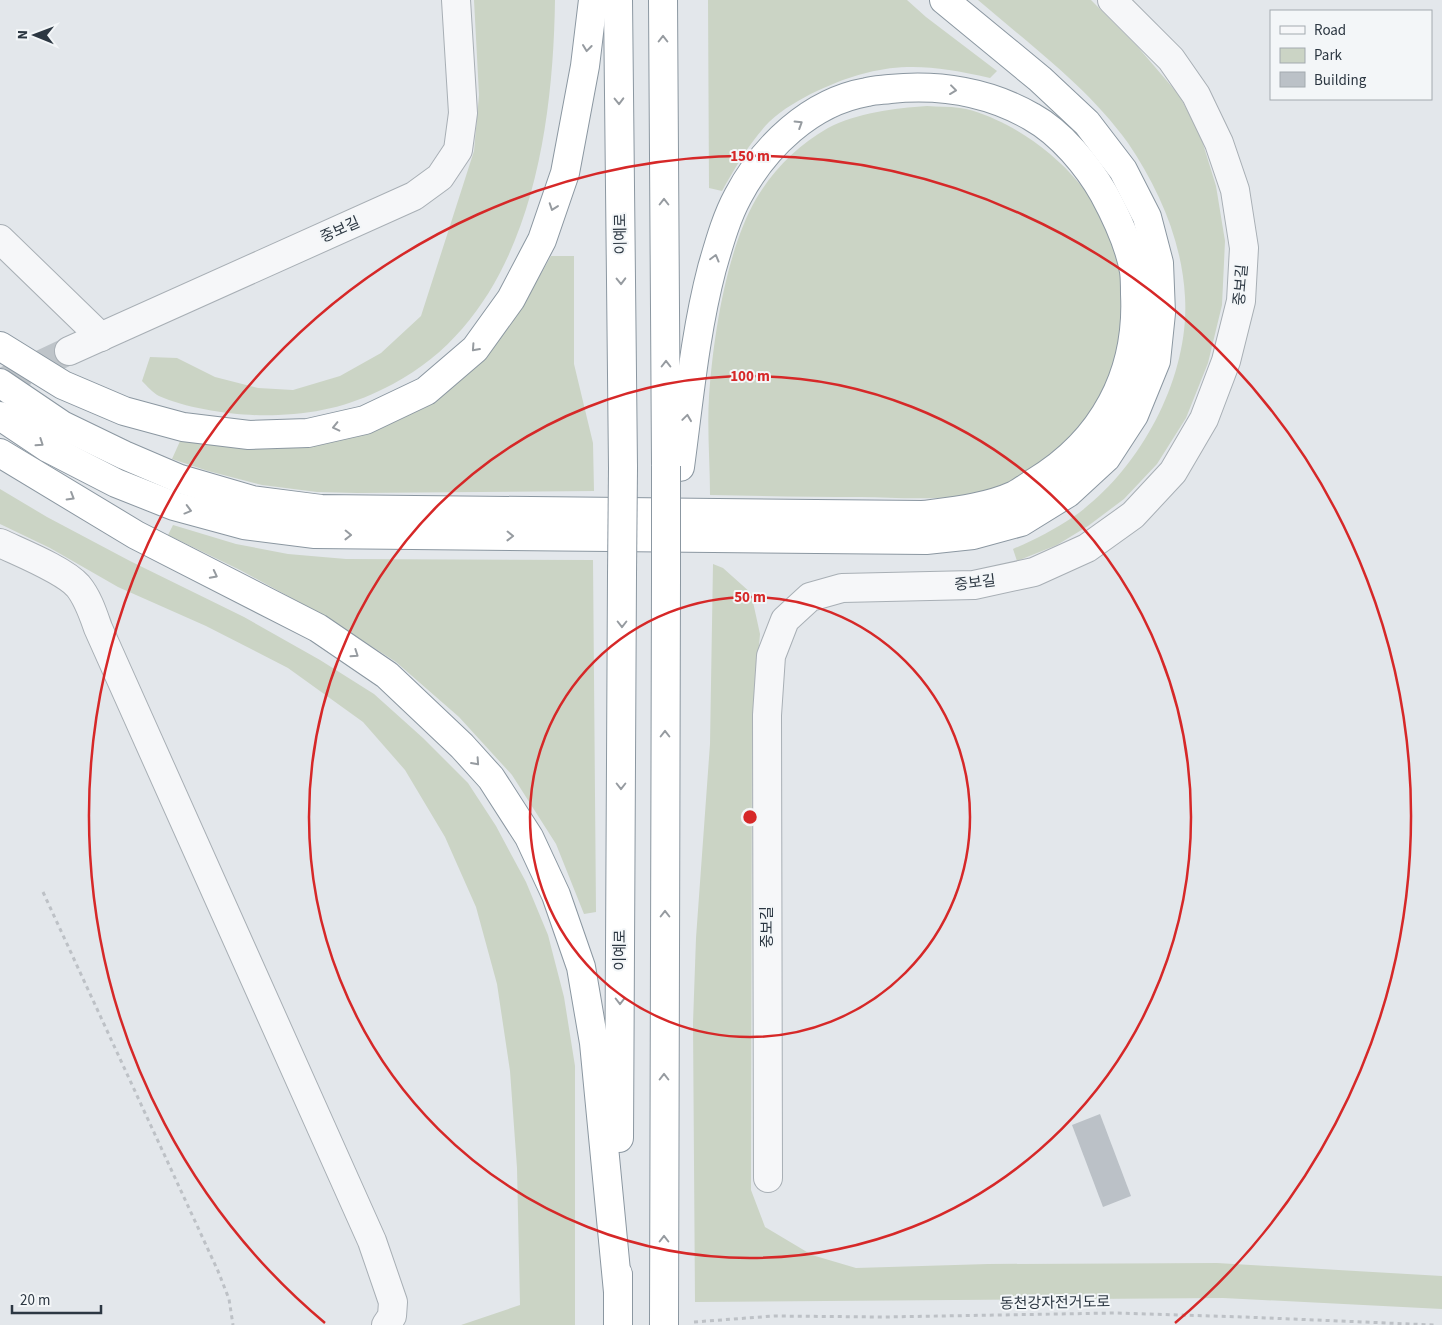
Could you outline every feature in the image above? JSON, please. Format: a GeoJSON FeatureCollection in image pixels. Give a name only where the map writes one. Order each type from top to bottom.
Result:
{"type":"FeatureCollection","features":[{"type":"Feature","properties":{"kind":"highway"},"geometry":{"type":"LineString","coordinates":[[0,346],[63,385],[124,411],[183,427],[249,435],[308,433],[365,420],[426,391],[475,349],[511,299],[542,240],[565,173],[585,66],[593,0]]}},
{"type":"Feature","properties":{"kind":"highway","name":"이예로"},"geometry":{"type":"LineString","coordinates":[[618,0],[623,468],[618,1325]]}},
{"type":"Feature","properties":{"kind":"highway"},"geometry":{"type":"LineString","coordinates":[[663,0],[673,466],[666,580],[664,1288],[677,1324]]}},
{"type":"Feature","properties":{"kind":"highway"},"geometry":{"type":"LineString","coordinates":[[0,416],[48,448],[116,483],[174,506],[244,525],[316,534],[926,540],[973,535],[1021,522],[1068,493],[1087,476],[1106,458],[1134,415],[1156,361],[1161,313],[1159,263],[1147,217],[1123,170],[1087,124],[1040,79],[944,0]]}},
{"type":"Feature","properties":{"kind":"highway"},"geometry":{"type":"LineString","coordinates":[[0,383],[62,425],[124,455],[180,479],[252,500],[331,509],[923,515],[971,509],[1015,495],[1057,469],[1092,435],[1113,402],[1128,364],[1136,319],[1134,271],[1121,226],[1096,180],[1066,144],[1034,117],[991,97],[956,90],[912,87],[865,92],[829,104],[790,129],[762,158],[737,198],[719,244],[706,294],[673,466]]}},
{"type":"Feature","properties":{"kind":"highway"},"geometry":{"type":"LineString","coordinates":[[0,453],[136,535],[318,628],[387,676],[462,746],[491,778],[529,837],[541,862],[556,895],[581,967],[594,1043],[618,1292]]}},
{"type":"Feature","properties":{"kind":"lane","name":"중보길"},"geometry":{"type":"LineString","coordinates":[[69,351],[414,196],[440,177],[458,150],[463,113],[456,0]]}},
{"type":"Feature","properties":{"kind":"lane","name":"중보길"},"geometry":{"type":"LineString","coordinates":[[768,1178],[767,715],[771,656],[785,620],[810,597],[842,588],[974,586],[1034,572],[1087,548],[1133,515],[1173,472],[1204,419],[1226,361],[1241,301],[1244,248],[1235,190],[1218,143],[1196,95],[1171,59],[1112,0]]}},
{"type":"Feature","properties":{"kind":"lane"},"geometry":{"type":"LineString","coordinates":[[0,239],[101,337]]}},
{"type":"Feature","properties":{"kind":"lane"},"geometry":{"type":"LineString","coordinates":[[0,542],[68,577],[79,587],[87,600],[372,1241],[393,1302],[392,1316],[386,1325]]}},
{"type":"Feature","properties":{"kind":"path"},"geometry":{"type":"LineString","coordinates":[[43,892],[218,1271],[229,1299],[233,1325]]}},
{"type":"Feature","properties":{"kind":"path","name":"동천강자전거도로"},"geometry":{"type":"LineString","coordinates":[[677,1324],[774,1316],[884,1317],[1115,1314],[1244,1316],[1434,1325]]}},
{"type":"Feature","properties":{"kind":"green space"},"geometry":{"type":"Polygon","coordinates":[[[474,0],[555,0],[548,108],[538,163],[524,217],[503,268],[475,313],[438,353],[393,384],[351,403],[337,407],[294,414],[249,415],[201,409],[172,401],[155,393],[142,381],[150,357],[177,358],[215,377],[258,388],[293,390],[340,376],[381,353],[421,316],[474,151],[479,95],[474,0]]]}},
{"type":"Feature","properties":{"kind":"green space"},"geometry":{"type":"Polygon","coordinates":[[[708,0],[907,0],[926,17],[997,71],[990,78],[943,69],[902,67],[882,69],[840,81],[804,97],[774,117],[749,146],[722,191],[709,188],[708,0]]]}},
{"type":"Feature","properties":{"kind":"green space"},"geometry":{"type":"Polygon","coordinates":[[[978,0],[1091,0],[1137,46],[1179,95],[1200,134],[1216,186],[1225,241],[1222,305],[1208,363],[1186,418],[1157,464],[1124,499],[1088,526],[1057,545],[1017,561],[1013,549],[1059,526],[1097,498],[1119,475],[1139,449],[1156,420],[1169,390],[1179,359],[1184,328],[1185,297],[1179,256],[1167,216],[1150,179],[1128,143],[1095,103],[1077,85],[978,0]]]}},
{"type":"Feature","properties":{"kind":"green space"},"geometry":{"type":"Polygon","coordinates":[[[927,106],[966,109],[1007,125],[1048,152],[1066,169],[1097,207],[1117,252],[1123,287],[1116,359],[1101,396],[1091,414],[1064,444],[1020,479],[992,490],[974,494],[937,498],[710,495],[709,397],[718,322],[729,269],[746,220],[756,199],[770,178],[787,159],[806,142],[828,128],[876,112],[927,106]]]}},
{"type":"Feature","properties":{"kind":"green space"},"geometry":{"type":"Polygon","coordinates":[[[551,256],[574,256],[574,364],[593,443],[594,491],[317,492],[262,485],[208,471],[172,459],[181,439],[226,446],[273,449],[320,445],[372,431],[415,412],[458,382],[493,347],[521,309],[551,256]]]}},
{"type":"Feature","properties":{"kind":"green space"},"geometry":{"type":"Polygon","coordinates":[[[0,489],[47,517],[130,561],[244,617],[320,660],[374,694],[423,738],[468,783],[496,826],[526,882],[548,935],[564,997],[575,1066],[575,1325],[461,1325],[520,1305],[517,1168],[510,1071],[497,984],[476,907],[445,837],[405,770],[363,722],[288,668],[206,626],[118,587],[50,548],[0,524],[0,489]]]}},
{"type":"Feature","properties":{"kind":"green space"},"geometry":{"type":"Polygon","coordinates":[[[173,525],[236,544],[288,554],[346,559],[593,560],[596,912],[584,914],[556,844],[512,775],[459,717],[396,662],[321,614],[240,570],[168,535],[173,525]]]}},
{"type":"Feature","properties":{"kind":"green space"},"geometry":{"type":"Polygon","coordinates":[[[713,564],[723,568],[751,593],[760,634],[752,727],[751,1190],[765,1227],[812,1255],[856,1268],[988,1264],[1217,1263],[1442,1276],[1442,1309],[1223,1298],[695,1302],[693,1023],[696,938],[710,744],[713,564]]]}},
{"type":"Feature","properties":{"kind":"building"},"geometry":{"type":"Polygon","coordinates":[[[1100,1114],[1131,1196],[1103,1207],[1072,1125],[1100,1114]]]}},
{"type":"Feature","properties":{"kind":"tunnel"},"geometry":{"type":"LineString","coordinates":[[0,383],[69,351]]}}]}
